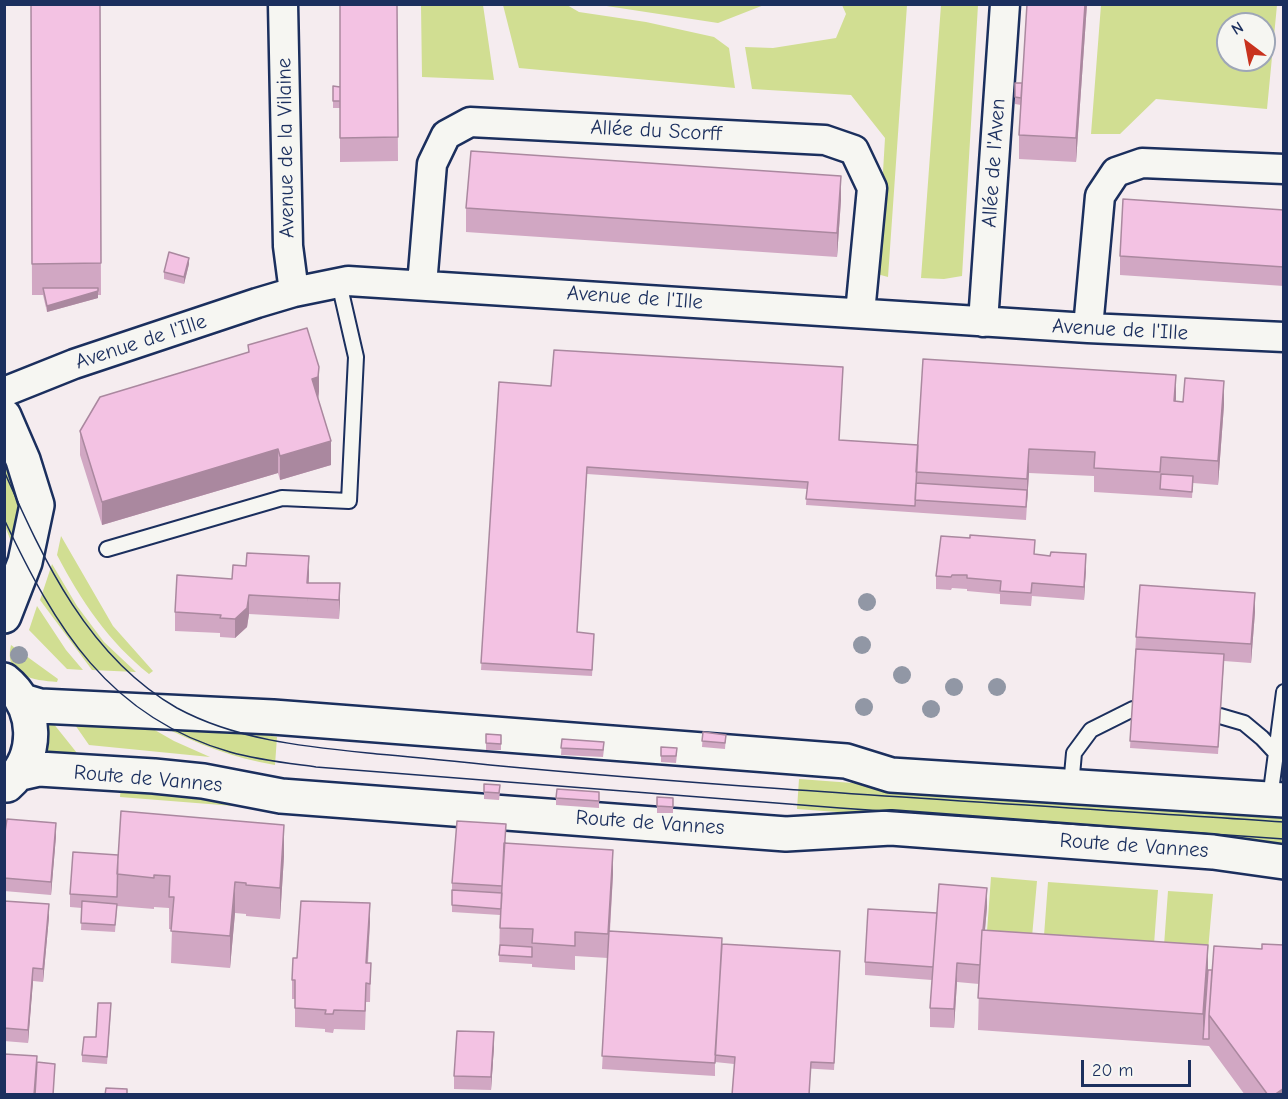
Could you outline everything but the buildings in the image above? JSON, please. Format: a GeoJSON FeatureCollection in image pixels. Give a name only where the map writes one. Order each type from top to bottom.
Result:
{"type":"FeatureCollection","features":[{"type":"Feature","properties":{"kind":"main road"},"geometry":{"type":"LineString","coordinates":[[4,416],[23,460],[37,505],[25,562],[4,616]]}},
{"type":"Feature","properties":{"kind":"main road"},"geometry":{"type":"LineString","coordinates":[[11,780],[29,752],[31,739],[29,713],[14,691]]}},
{"type":"Feature","properties":{"kind":"main road"},"geometry":{"type":"LineString","coordinates":[[14,691],[40,706],[273,717],[846,761],[891,776],[1277,800]]}},
{"type":"Feature","properties":{"kind":"main road","name":"Route de Vannes"},"geometry":{"type":"LineString","coordinates":[[11,780],[39,769],[154,776],[203,781],[281,796],[786,834],[891,828],[1213,852],[1284,862]]}},
{"type":"Feature","properties":{"kind":"street","name":"Avenue de la Vilaine"},"geometry":{"type":"LineString","coordinates":[[284,4],[288,246],[294,292]]}},
{"type":"Feature","properties":{"kind":"street","name":"Allée de l'Aven"},"geometry":{"type":"LineString","coordinates":[[983,322],[1005,4]]}},
{"type":"Feature","properties":{"kind":"street","name":"Allée du Scorff"},"geometry":{"type":"LineString","coordinates":[[422,285],[432,164],[446,135],[470,122],[825,140],[854,150],[872,188],[860,312]]}},
{"type":"Feature","properties":{"kind":"street"},"geometry":{"type":"LineString","coordinates":[[1088,328],[1100,196],[1116,172],[1142,163],[1284,170]]}},
{"type":"Feature","properties":{"kind":"street","name":"Avenue de l'Ille"},"geometry":{"type":"LineString","coordinates":[[4,392],[74,364],[294,292],[348,281],[860,312],[983,322],[1284,338]]}},
{"type":"Feature","properties":{"kind":"lane"},"geometry":{"type":"LineString","coordinates":[[107,549],[282,498],[349,501],[356,357],[339,283]]}},
{"type":"Feature","properties":{"kind":"lane"},"geometry":{"type":"LineString","coordinates":[[1277,800],[1276,753],[1284,692]]}},
{"type":"Feature","properties":{"kind":"lane"},"geometry":{"type":"LineString","coordinates":[[1071,787],[1074,753],[1091,730],[1133,709]]}},
{"type":"Feature","properties":{"kind":"lane"},"geometry":{"type":"LineString","coordinates":[[1220,716],[1244,723],[1276,753]]}},
{"type":"Feature","properties":{"kind":"green space"},"geometry":{"type":"Polygon","coordinates":[[[421,5],[483,5],[494,80],[422,77],[421,5]]]}},
{"type":"Feature","properties":{"kind":"green space"},"geometry":{"type":"Polygon","coordinates":[[[503,5],[567,5],[579,12],[646,22],[714,37],[729,48],[735,88],[519,68],[503,5]]]}},
{"type":"Feature","properties":{"kind":"green space"},"geometry":{"type":"Polygon","coordinates":[[[600,5],[764,5],[718,23],[600,5]]]}},
{"type":"Feature","properties":{"kind":"green space"},"geometry":{"type":"Polygon","coordinates":[[[842,5],[907,5],[888,277],[877,274],[885,138],[851,95],[752,89],[745,47],[773,48],[836,38],[846,14],[842,5]]]}},
{"type":"Feature","properties":{"kind":"green space"},"geometry":{"type":"Polygon","coordinates":[[[941,5],[978,5],[962,276],[944,279],[921,278],[941,5]]]}},
{"type":"Feature","properties":{"kind":"green space"},"geometry":{"type":"Polygon","coordinates":[[[1101,5],[1277,5],[1276,15],[1276,12],[1216,12],[1216,72],[1271,72],[1267,109],[1156,99],[1120,134],[1091,134],[1101,5]]]}},
{"type":"Feature","properties":{"kind":"green space"},"geometry":{"type":"Polygon","coordinates":[[[4,461],[21,500],[14,549],[5,526],[4,461]]]}},
{"type":"Feature","properties":{"kind":"green space"},"geometry":{"type":"Polygon","coordinates":[[[61,536],[113,626],[153,671],[149,674],[121,648],[97,620],[76,588],[57,555],[61,536]]]}},
{"type":"Feature","properties":{"kind":"green space"},"geometry":{"type":"Polygon","coordinates":[[[52,564],[77,606],[104,642],[136,672],[92,670],[40,600],[52,564]]]}},
{"type":"Feature","properties":{"kind":"green space"},"geometry":{"type":"Polygon","coordinates":[[[37,606],[66,650],[83,670],[67,669],[29,630],[37,606]]]}},
{"type":"Feature","properties":{"kind":"green space"},"geometry":{"type":"Polygon","coordinates":[[[11,645],[58,679],[57,682],[22,675],[12,664],[11,645]]]}},
{"type":"Feature","properties":{"kind":"green space"},"geometry":{"type":"Polygon","coordinates":[[[43,719],[53,723],[77,753],[77,758],[40,754],[43,719]]]}},
{"type":"Feature","properties":{"kind":"green space"},"geometry":{"type":"Polygon","coordinates":[[[73,722],[146,725],[210,757],[89,745],[73,722]]]}},
{"type":"Feature","properties":{"kind":"green space"},"geometry":{"type":"Polygon","coordinates":[[[160,725],[247,731],[277,737],[275,765],[216,750],[160,725]]]}},
{"type":"Feature","properties":{"kind":"green space"},"geometry":{"type":"Polygon","coordinates":[[[799,779],[1283,815],[1283,845],[797,809],[799,779]]]}},
{"type":"Feature","properties":{"kind":"green space"},"geometry":{"type":"Polygon","coordinates":[[[121,785],[235,800],[234,806],[120,797],[121,785]]]}},
{"type":"Feature","properties":{"kind":"green space"},"geometry":{"type":"Polygon","coordinates":[[[991,877],[1037,881],[1031,948],[986,945],[991,877]]]}},
{"type":"Feature","properties":{"kind":"green space"},"geometry":{"type":"Polygon","coordinates":[[[1048,882],[1158,890],[1153,958],[1043,949],[1048,882]]]}},
{"type":"Feature","properties":{"kind":"green space"},"geometry":{"type":"Polygon","coordinates":[[[1168,891],[1213,894],[1207,962],[1163,959],[1168,891]]]}},
{"type":"Feature","properties":{"kind":"tram line"},"geometry":{"type":"LineString","coordinates":[[4,471],[35,539],[72,604],[118,662],[146,687],[177,708],[200,719],[249,735],[326,748],[589,774],[1284,822]]}},
{"type":"Feature","properties":{"kind":"tram line"},"geometry":{"type":"LineString","coordinates":[[4,519],[23,559],[66,631],[90,663],[118,691],[150,716],[187,736],[241,755],[316,767],[840,808],[1284,839]]}}]}
